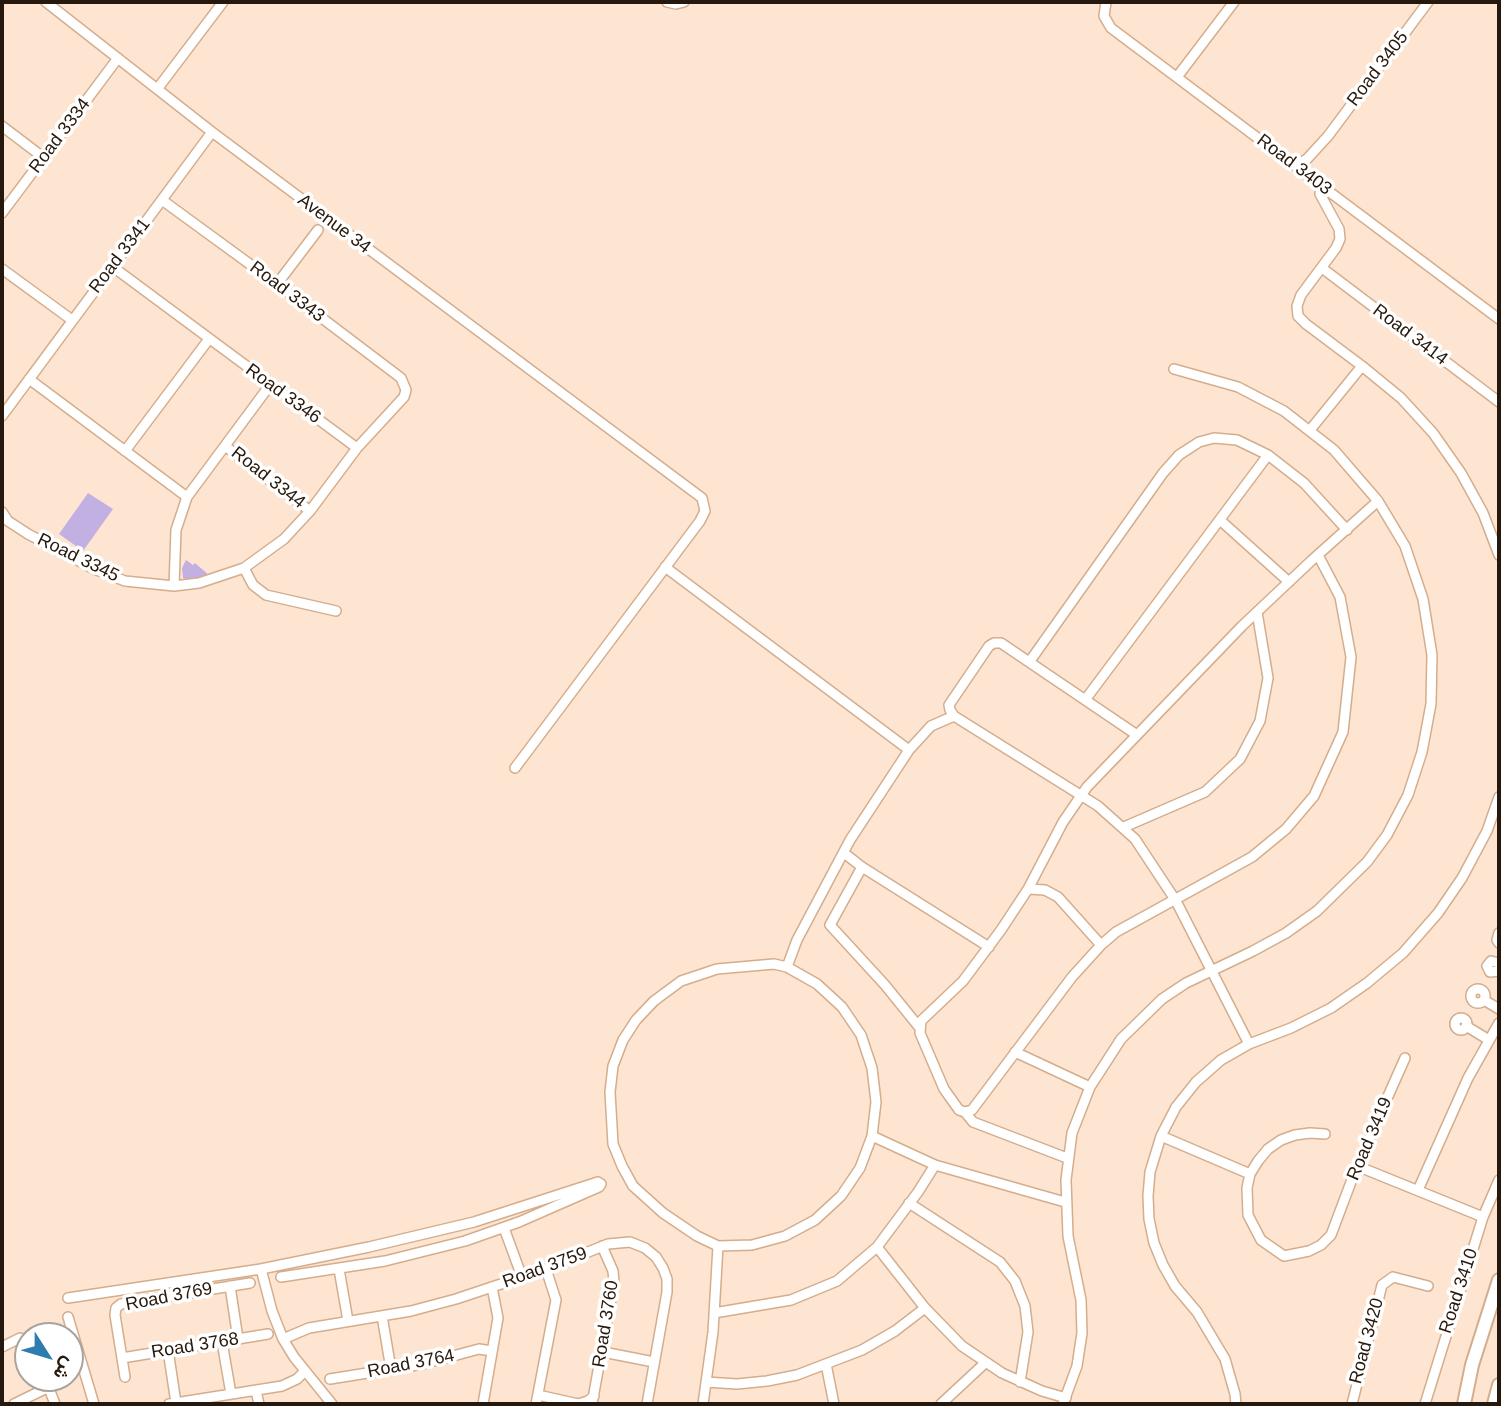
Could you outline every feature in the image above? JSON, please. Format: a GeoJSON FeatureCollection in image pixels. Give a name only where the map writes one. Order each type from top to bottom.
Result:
{"type":"FeatureCollection","features":[{"type":"Feature","properties":{"kind":"main road"},"geometry":{"type":"LineString","coordinates":[[1464,1404],[1472,1365],[1499,1280]]}},
{"type":"Feature","properties":{"kind":"main road"},"geometry":{"type":"LineString","coordinates":[[1494,1404],[1499,1385]]}},
{"type":"Feature","properties":{"kind":"street","name":"Avenue 34"},"geometry":{"type":"LineString","coordinates":[[46,2],[212,132],[697,494],[704,503],[703,516],[665,567]]}},
{"type":"Feature","properties":{"kind":"street"},"geometry":{"type":"LineString","coordinates":[[158,88],[223,2]]}},
{"type":"Feature","properties":{"kind":"street"},"geometry":{"type":"LineString","coordinates":[[667,2],[684,2]]}},
{"type":"Feature","properties":{"kind":"street","name":"Road 3403"},"geometry":{"type":"LineString","coordinates":[[1106,2],[1104,16],[1111,28],[1499,319]]}},
{"type":"Feature","properties":{"kind":"street"},"geometry":{"type":"LineString","coordinates":[[1177,77],[1234,2]]}},
{"type":"Feature","properties":{"kind":"street","name":"Road 3405"},"geometry":{"type":"LineString","coordinates":[[1296,166],[1307,159],[1328,136],[1428,2]]}},
{"type":"Feature","properties":{"kind":"street","name":"Road 3334"},"geometry":{"type":"LineString","coordinates":[[2,214],[118,58]]}},
{"type":"Feature","properties":{"kind":"street"},"geometry":{"type":"LineString","coordinates":[[2,126],[44,158]]}},
{"type":"Feature","properties":{"kind":"street","name":"Road 3341"},"geometry":{"type":"LineString","coordinates":[[2,416],[212,132]]}},
{"type":"Feature","properties":{"kind":"street","name":"Road 3405"},"geometry":{"type":"LineString","coordinates":[[1308,176],[1328,136]]}},
{"type":"Feature","properties":{"kind":"street"},"geometry":{"type":"LineString","coordinates":[[1321,186],[1321,197],[1340,234],[1338,244],[1301,295],[1297,306],[1298,316],[1401,398],[1433,433],[1483,513],[1499,555]]}},
{"type":"Feature","properties":{"kind":"street","name":"Road 3343"},"geometry":{"type":"LineString","coordinates":[[162,200],[401,379],[406,390]]}},
{"type":"Feature","properties":{"kind":"street"},"geometry":{"type":"LineString","coordinates":[[277,284],[318,230]]}},
{"type":"Feature","properties":{"kind":"street","name":"Road 3346"},"geometry":{"type":"LineString","coordinates":[[113,267],[357,448]]}},
{"type":"Feature","properties":{"kind":"street"},"geometry":{"type":"LineString","coordinates":[[2,268],[72,320]]}},
{"type":"Feature","properties":{"kind":"street","name":"Road 3414"},"geometry":{"type":"LineString","coordinates":[[1322,268],[1499,402]]}},
{"type":"Feature","properties":{"kind":"street"},"geometry":{"type":"LineString","coordinates":[[125,451],[208,339]]}},
{"type":"Feature","properties":{"kind":"street"},"geometry":{"type":"LineString","coordinates":[[1310,430],[1362,366]]}},
{"type":"Feature","properties":{"kind":"street"},"geometry":{"type":"LineString","coordinates":[[877,1247],[925,1308],[952,1337],[985,1363],[1020,1382],[1065,1401],[1077,1366],[1082,1333],[1081,1300],[1068,1236],[1065,1202],[1068,1157],[1072,1133],[1090,1087],[1104,1062],[1140,1017],[1170,993],[1211,969],[1270,942],[1331,898],[1377,849],[1395,822],[1414,780],[1431,704],[1432,671],[1430,636],[1423,599],[1405,547],[1378,501],[1345,461],[1310,430],[1254,394],[1221,381],[1174,369]]}},
{"type":"Feature","properties":{"kind":"street"},"geometry":{"type":"LineString","coordinates":[[29,379],[187,497]]}},
{"type":"Feature","properties":{"kind":"street","name":"Road 3344"},"geometry":{"type":"LineString","coordinates":[[174,586],[176,530],[187,497],[270,385]]}},
{"type":"Feature","properties":{"kind":"street","name":"Road 3345"},"geometry":{"type":"LineString","coordinates":[[2,513],[8,521],[28,534],[94,569],[125,581],[174,586],[199,583],[244,568],[284,539],[310,510],[357,448],[404,397],[406,390]]}},
{"type":"Feature","properties":{"kind":"street"},"geometry":{"type":"LineString","coordinates":[[1030,661],[1163,473],[1180,455],[1199,442],[1222,438],[1244,442],[1268,455],[1304,482],[1347,530]]}},
{"type":"Feature","properties":{"kind":"street","name":"Road 3344"},"geometry":{"type":"LineString","coordinates":[[225,446],[310,510]]}},
{"type":"Feature","properties":{"kind":"street"},"geometry":{"type":"LineString","coordinates":[[1085,700],[1268,455]]}},
{"type":"Feature","properties":{"kind":"street"},"geometry":{"type":"LineString","coordinates":[[919,1027],[923,1018],[955,990],[989,947],[1028,888],[1080,796],[1257,612],[1378,501]]}},
{"type":"Feature","properties":{"kind":"street"},"geometry":{"type":"LineString","coordinates":[[1220,520],[1289,582]]}},
{"type":"Feature","properties":{"kind":"street"},"geometry":{"type":"LineString","coordinates":[[862,867],[830,925],[919,1027],[944,1089],[959,1110],[972,1110],[1072,977],[1101,945],[1116,932],[1252,857],[1286,829],[1314,796],[1343,732],[1351,657],[1340,597],[1318,555]]}},
{"type":"Feature","properties":{"kind":"street"},"geometry":{"type":"LineString","coordinates":[[514,768],[665,567],[909,750]]}},
{"type":"Feature","properties":{"kind":"street"},"geometry":{"type":"LineString","coordinates":[[244,568],[253,585],[266,595],[336,611]]}},
{"type":"Feature","properties":{"kind":"street"},"geometry":{"type":"LineString","coordinates":[[1124,827],[1205,792],[1240,759],[1260,721],[1268,678],[1257,612]]}},
{"type":"Feature","properties":{"kind":"street"},"geometry":{"type":"LineString","coordinates":[[1136,735],[1004,644],[991,644],[950,702],[949,708],[954,716],[1124,827],[1145,852],[1176,901],[1249,1044]]}},
{"type":"Feature","properties":{"kind":"street"},"geometry":{"type":"LineString","coordinates":[[787,967],[797,940],[844,853],[909,750],[930,726],[954,716]]}},
{"type":"Feature","properties":{"kind":"street"},"geometry":{"type":"LineString","coordinates":[[1236,1404],[1221,1351],[1196,1312],[1175,1286],[1154,1243],[1147,1195],[1150,1171],[1161,1136],[1176,1107],[1196,1082],[1221,1060],[1249,1044],[1291,1028],[1331,1007],[1367,983],[1403,953],[1438,913],[1462,878],[1487,831],[1499,797]]}},
{"type":"Feature","properties":{"kind":"street"},"geometry":{"type":"LineString","coordinates":[[844,853],[989,947]]}},
{"type":"Feature","properties":{"kind":"street"},"geometry":{"type":"LineString","coordinates":[[1028,888],[1045,890],[1058,897],[1101,945]]}},
{"type":"Feature","properties":{"kind":"street"},"geometry":{"type":"LineString","coordinates":[[1499,933],[1499,943]]}},
{"type":"Feature","properties":{"kind":"street"},"geometry":{"type":"LineString","coordinates":[[1499,963],[1491,961],[1487,966],[1493,974],[1499,971]]}},
{"type":"Feature","properties":{"kind":"street"},"geometry":{"type":"LineString","coordinates":[[774,964],[787,967],[817,984],[842,1007],[861,1035],[874,1079],[876,1102],[872,1136],[860,1168],[841,1196],[815,1220],[785,1236],[752,1245],[718,1246],[697,1236],[663,1213],[632,1186],[614,1144],[610,1092],[614,1066],[623,1040],[636,1020],[653,1001],[681,981],[717,968],[774,964]]}},
{"type":"Feature","properties":{"kind":"street"},"geometry":{"type":"LineString","coordinates":[[1484,1000],[1499,1009]]}},
{"type":"Feature","properties":{"kind":"street"},"geometry":{"type":"LineString","coordinates":[[1418,1190],[1468,1078],[1499,1023]]}},
{"type":"Feature","properties":{"kind":"street"},"geometry":{"type":"LineString","coordinates":[[1466,1026],[1489,1040]]}},
{"type":"Feature","properties":{"kind":"street"},"geometry":{"type":"LineString","coordinates":[[1016,1052],[1090,1087]]}},
{"type":"Feature","properties":{"kind":"street","name":"Road 3419"},"geometry":{"type":"LineString","coordinates":[[1250,1174],[1247,1188],[1248,1215],[1261,1240],[1284,1256],[1310,1251],[1321,1245],[1331,1235],[1357,1166],[1405,1058]]}},
{"type":"Feature","properties":{"kind":"street"},"geometry":{"type":"LineString","coordinates":[[965,1112],[972,1122],[1068,1157]]}},
{"type":"Feature","properties":{"kind":"street"},"geometry":{"type":"LineString","coordinates":[[1161,1136],[1250,1174],[1268,1149],[1280,1140],[1295,1135],[1325,1134]]}},
{"type":"Feature","properties":{"kind":"street"},"geometry":{"type":"LineString","coordinates":[[872,1136],[935,1165],[1065,1202]]}},
{"type":"Feature","properties":{"kind":"street"},"geometry":{"type":"LineString","coordinates":[[714,1313],[791,1300],[837,1281],[877,1247],[935,1165]]}},
{"type":"Feature","properties":{"kind":"street"},"geometry":{"type":"LineString","coordinates":[[1357,1166],[1483,1217]]}},
{"type":"Feature","properties":{"kind":"street","name":"Road 3410"},"geometry":{"type":"LineString","coordinates":[[1425,1404],[1483,1217],[1499,1180]]}},
{"type":"Feature","properties":{"kind":"street"},"geometry":{"type":"LineString","coordinates":[[68,1298],[261,1269],[369,1247],[474,1222],[598,1182],[601,1184],[600,1187],[504,1228],[418,1254],[281,1277]]}},
{"type":"Feature","properties":{"kind":"street"},"geometry":{"type":"LineString","coordinates":[[909,1203],[1000,1262],[1015,1281],[1025,1306],[1028,1332],[1020,1382]]}},
{"type":"Feature","properties":{"kind":"street"},"geometry":{"type":"LineString","coordinates":[[504,1228],[522,1277]]}},
{"type":"Feature","properties":{"kind":"street","name":"Road 3759"},"geometry":{"type":"LineString","coordinates":[[283,1339],[309,1328],[422,1308],[546,1269],[602,1246],[619,1241],[635,1243],[651,1252],[663,1268],[667,1279],[648,1404]]}},
{"type":"Feature","properties":{"kind":"street","name":"Road 3760"},"geometry":{"type":"LineString","coordinates":[[593,1400],[615,1278],[602,1246]]}},
{"type":"Feature","properties":{"kind":"street"},"geometry":{"type":"LineString","coordinates":[[703,1404],[714,1313],[718,1246]]}},
{"type":"Feature","properties":{"kind":"street"},"geometry":{"type":"LineString","coordinates":[[261,1269],[283,1339],[332,1404]]}},
{"type":"Feature","properties":{"kind":"street"},"geometry":{"type":"LineString","coordinates":[[339,1269],[348,1321]]}},
{"type":"Feature","properties":{"kind":"street"},"geometry":{"type":"LineString","coordinates":[[546,1269],[556,1300],[537,1400],[578,1404],[593,1400]]}},
{"type":"Feature","properties":{"kind":"street","name":"Road 3420"},"geometry":{"type":"LineString","coordinates":[[1352,1404],[1382,1285],[1393,1277],[1428,1286]]}},
{"type":"Feature","properties":{"kind":"street","name":"Road 3769"},"geometry":{"type":"LineString","coordinates":[[125,1377],[115,1315],[121,1304],[250,1283]]}},
{"type":"Feature","properties":{"kind":"street"},"geometry":{"type":"LineString","coordinates":[[230,1286],[238,1339]]}},
{"type":"Feature","properties":{"kind":"street"},"geometry":{"type":"LineString","coordinates":[[484,1404],[498,1314],[492,1287]]}},
{"type":"Feature","properties":{"kind":"street"},"geometry":{"type":"LineString","coordinates":[[706,1382],[737,1384],[797,1375],[862,1350],[895,1331],[925,1308]]}},
{"type":"Feature","properties":{"kind":"street"},"geometry":{"type":"LineString","coordinates":[[382,1316],[391,1369]]}},
{"type":"Feature","properties":{"kind":"street"},"geometry":{"type":"LineString","coordinates":[[68,1317],[94,1404]]}},
{"type":"Feature","properties":{"kind":"street","name":"Road 3768"},"geometry":{"type":"LineString","coordinates":[[122,1358],[268,1334]]}},
{"type":"Feature","properties":{"kind":"street"},"geometry":{"type":"LineString","coordinates":[[222,1342],[231,1394]]}},
{"type":"Feature","properties":{"kind":"street","name":"Road 3764"},"geometry":{"type":"LineString","coordinates":[[330,1379],[437,1361],[479,1349],[492,1351]]}},
{"type":"Feature","properties":{"kind":"street"},"geometry":{"type":"LineString","coordinates":[[168,1350],[172,1404],[288,1385],[305,1371]]}},
{"type":"Feature","properties":{"kind":"street"},"geometry":{"type":"LineString","coordinates":[[603,1352],[654,1362]]}},
{"type":"Feature","properties":{"kind":"street"},"geometry":{"type":"LineString","coordinates":[[941,1404],[985,1363]]}},
{"type":"Feature","properties":{"kind":"street"},"geometry":{"type":"LineString","coordinates":[[826,1364],[834,1404]]}},
{"type":"Feature","properties":{"kind":"street"},"geometry":{"type":"LineString","coordinates":[[256,1391],[259,1404]]}},
{"type":"Feature","properties":{"kind":"street"},"geometry":{"type":"LineString","coordinates":[[14,1404],[32,1392]]}},
{"type":"Feature","properties":{"kind":"shaded area"},"geometry":{"type":"Polygon","coordinates":[[[88,493],[113,509],[83,551],[59,534],[88,493]]]}},
{"type":"Feature","properties":{"kind":"shaded area"},"geometry":{"type":"Polygon","coordinates":[[[186,560],[193,565],[195,563],[210,576],[197,583],[183,578],[182,568],[186,560]]]}}]}
